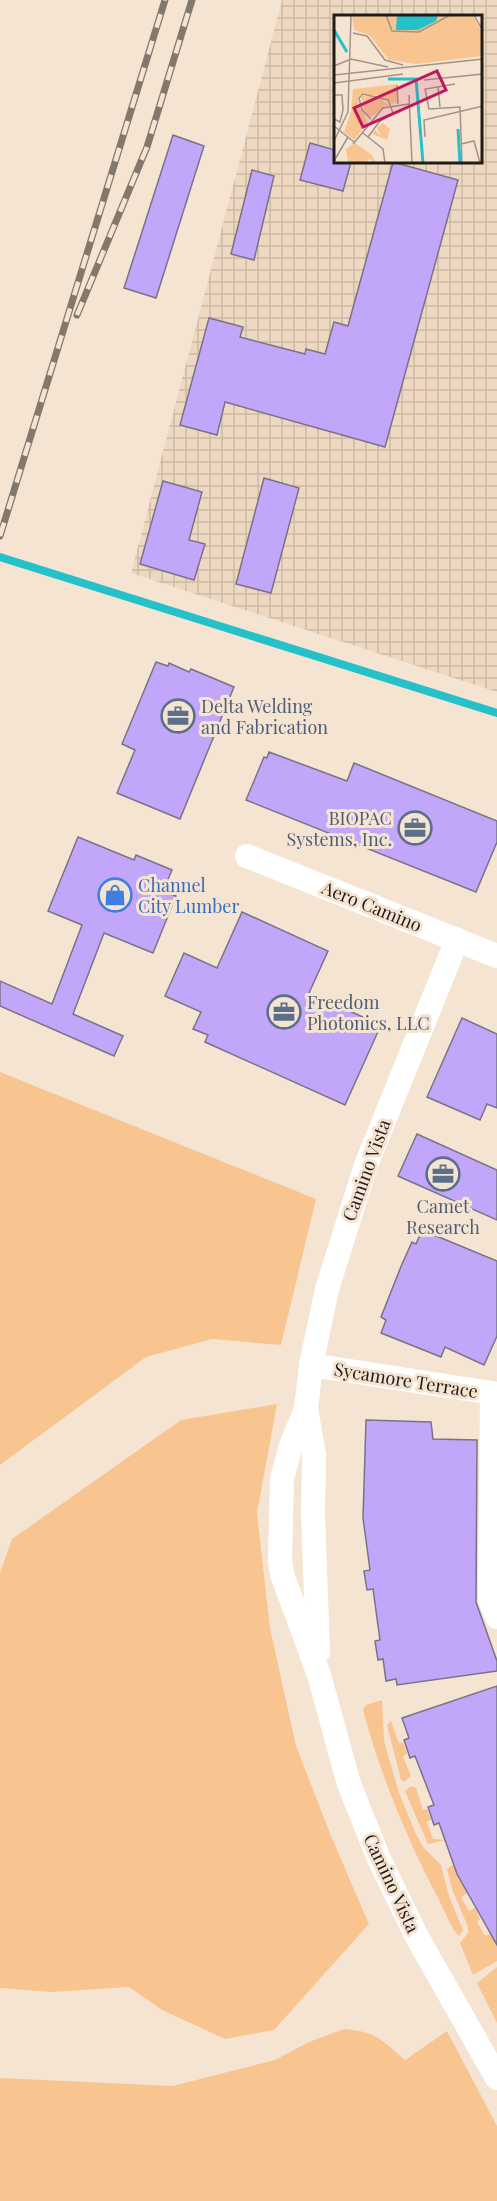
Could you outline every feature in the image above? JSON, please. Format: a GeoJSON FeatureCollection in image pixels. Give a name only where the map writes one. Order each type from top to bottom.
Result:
{"type":"FeatureCollection","features":[{"type":"Feature","properties":{"kind":"street","name":"Aero Camino"},"geometry":{"type":"LineString","coordinates":[[247,856],[497,956]]}},
{"type":"Feature","properties":{"kind":"street","name":"Camino Vista"},"geometry":{"type":"LineString","coordinates":[[457,940],[355,1195],[327,1289],[311,1365],[306,1409],[291,1445],[282,1479],[280,1560],[282,1574],[319,1676],[349,1784],[379,1859],[417,1937],[497,2078]]}},
{"type":"Feature","properties":{"kind":"street","name":"Sycamore Terrace"},"geometry":{"type":"LineString","coordinates":[[311,1365],[492,1393],[490,1599],[497,1617]]}},
{"type":"Feature","properties":{"kind":"street","name":"Camino Vista"},"geometry":{"type":"LineString","coordinates":[[306,1409],[314,1455],[313,1514],[319,1676]]}},
{"type":"Feature","properties":{"kind":"shaded area"},"geometry":{"type":"Polygon","coordinates":[[[282,0],[497,0],[497,692],[131,573],[282,0]]]}},
{"type":"Feature","properties":{"kind":"shaded area"},"geometry":{"type":"Polygon","coordinates":[[[0,1072],[316,1199],[281,1345],[212,1339],[146,1357],[0,1465],[0,1072]]]}},
{"type":"Feature","properties":{"kind":"shaded area"},"geometry":{"type":"Polygon","coordinates":[[[277,1404],[257,1513],[270,1628],[296,1746],[369,1924],[274,2030],[225,2039],[162,2010],[129,1987],[51,1992],[0,1988],[0,1573],[12,1539],[181,1420],[277,1404]]]}},
{"type":"Feature","properties":{"kind":"shaded area"},"geometry":{"type":"Polygon","coordinates":[[[382,1700],[384,1741],[399,1793],[423,1847],[441,1865],[449,1896],[463,1930],[459,1936],[450,1924],[416,1854],[378,1759],[363,1710],[366,1705],[382,1700]]]}},
{"type":"Feature","properties":{"kind":"shaded area"},"geometry":{"type":"Polygon","coordinates":[[[391,1721],[399,1743],[403,1742],[407,1754],[403,1756],[411,1776],[404,1782],[401,1780],[387,1725],[391,1721]]]}},
{"type":"Feature","properties":{"kind":"shaded area"},"geometry":{"type":"Polygon","coordinates":[[[411,1786],[416,1788],[423,1810],[427,1809],[431,1820],[427,1822],[433,1839],[446,1840],[428,1844],[405,1791],[411,1786]]]}},
{"type":"Feature","properties":{"kind":"shaded area"},"geometry":{"type":"Polygon","coordinates":[[[471,1851],[468,1893],[461,1897],[469,1911],[475,1908],[480,1919],[477,1922],[485,1936],[493,1932],[497,1942],[497,1961],[473,1975],[460,1943],[468,1933],[468,1927],[452,1889],[447,1869],[471,1851]]]}},
{"type":"Feature","properties":{"kind":"shaded area"},"geometry":{"type":"Polygon","coordinates":[[[497,1967],[497,2023],[477,1983],[497,1967]]]}},
{"type":"Feature","properties":{"kind":"shaded area"},"geometry":{"type":"Polygon","coordinates":[[[344,2029],[371,2034],[405,2060],[447,2031],[497,2126],[497,2201],[0,2201],[0,2078],[173,2086],[275,2060],[309,2042],[344,2029]]]}},
{"type":"Feature","properties":{"kind":"building"},"geometry":{"type":"Polygon","coordinates":[[[173,135],[204,146],[156,298],[124,288],[173,135]]]}},
{"type":"Feature","properties":{"kind":"building"},"geometry":{"type":"Polygon","coordinates":[[[310,143],[334,150],[334,164],[350,164],[343,191],[300,180],[310,143]]]}},
{"type":"Feature","properties":{"kind":"building"},"geometry":{"type":"Polygon","coordinates":[[[392,164],[400,164],[458,180],[385,447],[225,402],[217,435],[180,425],[209,318],[243,327],[240,337],[305,354],[306,349],[325,354],[334,322],[348,326],[392,164]]]}},
{"type":"Feature","properties":{"kind":"building"},"geometry":{"type":"Polygon","coordinates":[[[252,170],[274,176],[254,260],[231,254],[252,170]]]}},
{"type":"Feature","properties":{"kind":"building"},"geometry":{"type":"Polygon","coordinates":[[[264,478],[299,488],[271,593],[236,584],[264,478]]]}},
{"type":"Feature","properties":{"kind":"building"},"geometry":{"type":"Polygon","coordinates":[[[163,481],[202,492],[189,540],[205,544],[194,580],[140,564],[163,481]]]}},
{"type":"Feature","properties":{"kind":"building","name":"Delta Welding and Fabrication"},"geometry":{"type":"Polygon","coordinates":[[[156,662],[168,666],[169,663],[189,672],[191,669],[234,687],[180,819],[117,793],[135,750],[122,744],[156,662]]]}},
{"type":"Feature","properties":{"kind":"building"},"geometry":{"type":"Polygon","coordinates":[[[269,752],[347,781],[354,763],[497,821],[497,842],[476,892],[246,800],[264,757],[267,758],[269,752]]]}},
{"type":"Feature","properties":{"kind":"building"},"geometry":{"type":"Polygon","coordinates":[[[78,837],[134,860],[136,855],[172,870],[163,891],[176,896],[153,953],[104,933],[73,1014],[123,1036],[114,1056],[0,1006],[0,981],[52,1004],[82,925],[48,911],[78,837]]]}},
{"type":"Feature","properties":{"kind":"building"},"geometry":{"type":"Polygon","coordinates":[[[242,912],[328,951],[309,993],[381,1025],[345,1105],[205,1042],[208,1035],[193,1029],[201,1012],[165,996],[184,953],[217,968],[242,912]]]}},
{"type":"Feature","properties":{"kind":"building"},"geometry":{"type":"Polygon","coordinates":[[[462,1018],[497,1034],[497,1108],[487,1104],[480,1120],[427,1097],[462,1018]]]}},
{"type":"Feature","properties":{"kind":"building"},"geometry":{"type":"Polygon","coordinates":[[[417,1134],[497,1170],[497,1220],[398,1176],[417,1134]]]}},
{"type":"Feature","properties":{"kind":"building"},"geometry":{"type":"Polygon","coordinates":[[[422,1230],[497,1261],[497,1336],[484,1365],[445,1347],[441,1357],[381,1333],[386,1320],[381,1317],[402,1264],[412,1242],[416,1244],[422,1230]]]}},
{"type":"Feature","properties":{"kind":"building"},"geometry":{"type":"Polygon","coordinates":[[[366,1420],[431,1422],[433,1439],[477,1440],[476,1602],[497,1661],[497,1671],[397,1685],[396,1679],[386,1681],[383,1659],[378,1660],[375,1641],[380,1640],[373,1589],[367,1590],[364,1571],[370,1570],[363,1518],[366,1420]]]}},
{"type":"Feature","properties":{"kind":"building"},"geometry":{"type":"Polygon","coordinates":[[[497,1686],[497,1945],[457,1874],[439,1823],[434,1825],[428,1807],[434,1805],[415,1756],[410,1758],[404,1740],[409,1738],[402,1718],[497,1686]]]}},
{"type":"Feature","properties":{"kind":"waterway"},"geometry":{"type":"LineString","coordinates":[[0,557],[497,713]]}},
{"type":"Feature","properties":{"kind":"railway"},"geometry":{"type":"LineString","coordinates":[[0,536],[165,0]]}},
{"type":"Feature","properties":{"kind":"railway"},"geometry":{"type":"LineString","coordinates":[[77,315],[147,147],[192,0]]}},
{"type":"Feature","properties":{"kind":"place","name":"Delta Welding and Fabrication"},"geometry":{"type":"Point","coordinates":[178,716]}},
{"type":"Feature","properties":{"kind":"place","name":"BIOPAC Systems, Inc."},"geometry":{"type":"Point","coordinates":[415,828]}},
{"type":"Feature","properties":{"kind":"place","name":"Channel City Lumber"},"geometry":{"type":"Point","coordinates":[115,895]}},
{"type":"Feature","properties":{"kind":"place","name":"Freedom Photonics, LLC"},"geometry":{"type":"Point","coordinates":[284,1012]}},
{"type":"Feature","properties":{"kind":"place","name":"Camet Research"},"geometry":{"type":"Point","coordinates":[443,1174]}}]}
